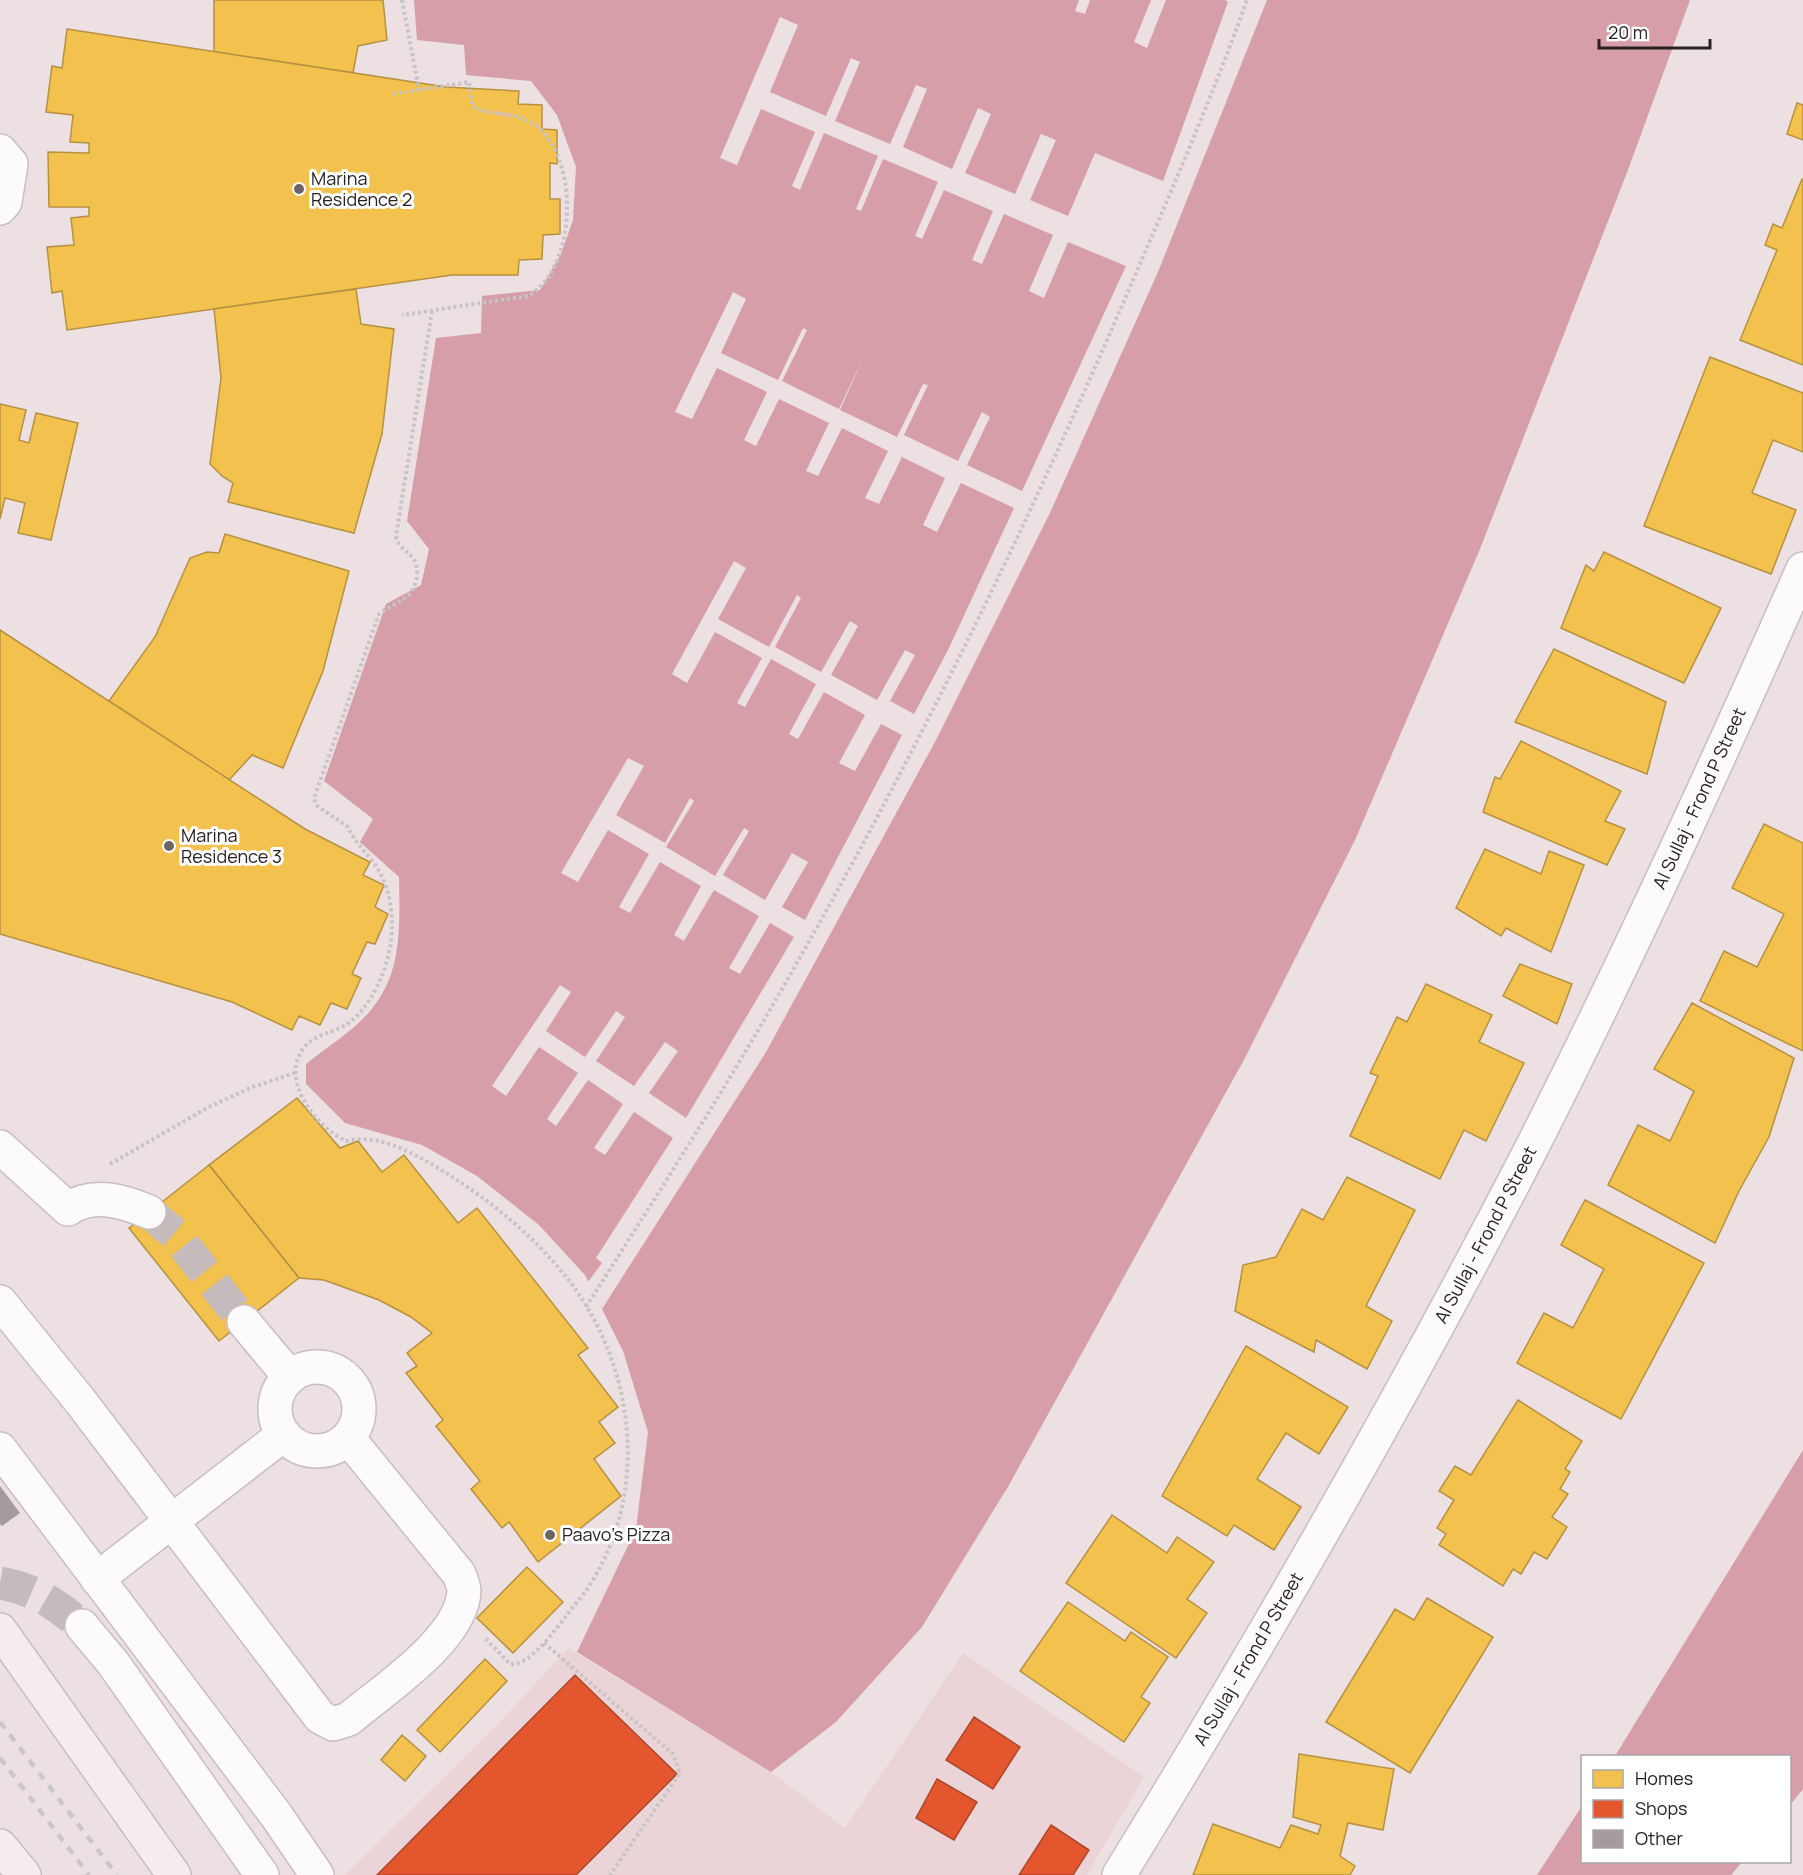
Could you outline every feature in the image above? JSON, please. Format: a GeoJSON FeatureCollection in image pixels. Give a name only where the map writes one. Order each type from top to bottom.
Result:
{"type":"FeatureCollection","features":[{"type":"Feature","properties":{"kind":"main road"},"geometry":{"type":"LineString","coordinates":[[0,1630],[174,1875]]}},
{"type":"Feature","properties":{"kind":"main road"},"geometry":{"type":"LineString","coordinates":[[0,1846],[24,1875]]}},
{"type":"Feature","properties":{"kind":"street"},"geometry":{"type":"LineString","coordinates":[[0,151],[11,164],[5,202],[0,208]]}},
{"type":"Feature","properties":{"kind":"street","name":"Al Sullaj - Frond P Street"},"geometry":{"type":"LineString","coordinates":[[1119,1875],[1316,1546],[1424,1351],[1529,1152],[1623,962],[1724,749],[1803,569]]}},
{"type":"Feature","properties":{"kind":"street"},"geometry":{"type":"LineString","coordinates":[[0,1147],[69,1209],[77,1203],[96,1199],[132,1205],[149,1212]]}},
{"type":"Feature","properties":{"kind":"street"},"geometry":{"type":"LineString","coordinates":[[0,1302],[320,1717],[333,1724],[349,1719],[438,1642],[451,1626],[459,1610],[464,1590],[459,1574],[348,1438]]}},
{"type":"Feature","properties":{"kind":"street"},"geometry":{"type":"LineString","coordinates":[[244,1322],[290,1377]]}},
{"type":"Feature","properties":{"kind":"street"},"geometry":{"type":"LineString","coordinates":[[312,1367],[326,1367],[349,1382],[356,1393],[359,1406],[358,1420],[348,1438],[329,1450],[315,1452],[301,1449],[283,1435],[274,1416],[274,1402],[279,1389],[290,1377],[312,1367]]}},
{"type":"Feature","properties":{"kind":"street"},"geometry":{"type":"LineString","coordinates":[[98,1579],[283,1435]]}},
{"type":"Feature","properties":{"kind":"street"},"geometry":{"type":"LineString","coordinates":[[0,1449],[276,1815],[317,1875]]}},
{"type":"Feature","properties":{"kind":"street"},"geometry":{"type":"LineString","coordinates":[[82,1626],[113,1663],[262,1875]]}},
{"type":"Feature","properties":{"kind":"path"},"geometry":{"type":"LineString","coordinates":[[402,0],[419,90]]}},
{"type":"Feature","properties":{"kind":"path"},"geometry":{"type":"LineString","coordinates":[[586,1307],[741,1058],[873,823],[1009,558],[1206,109],[1247,0]]}},
{"type":"Feature","properties":{"kind":"path"},"geometry":{"type":"LineString","coordinates":[[393,94],[469,82],[472,104],[476,109],[521,116],[541,130],[553,146],[566,192],[565,236],[560,257],[543,285],[528,296],[402,315]]}},
{"type":"Feature","properties":{"kind":"path"},"geometry":{"type":"LineString","coordinates":[[432,311],[396,536],[400,548],[414,559],[418,568],[416,584],[408,597],[379,614],[352,698],[314,798],[316,806],[348,827],[350,837],[386,880],[392,920],[391,944],[385,968],[364,1007],[350,1022],[308,1043],[297,1061],[298,1091],[333,1135],[346,1141],[360,1137],[405,1150],[478,1194],[536,1243],[560,1268],[586,1307],[612,1359],[623,1394],[628,1431],[628,1469],[623,1506],[604,1560],[591,1585],[544,1643],[519,1664],[510,1664],[459,1610]]}},
{"type":"Feature","properties":{"kind":"path"},"geometry":{"type":"LineString","coordinates":[[103,1169],[207,1108],[250,1088],[297,1072]]}},
{"type":"Feature","properties":{"kind":"path"},"geometry":{"type":"LineString","coordinates":[[544,1643],[673,1754],[680,1773],[610,1875]]}},
{"type":"Feature","properties":{"kind":"shaded area"},"geometry":{"type":"Polygon","coordinates":[[[414,0],[1690,0],[1628,170],[1480,549],[1355,840],[1246,1056],[1009,1485],[922,1627],[836,1722],[771,1772],[577,1652],[636,1529],[648,1432],[623,1351],[585,1275],[539,1225],[477,1176],[422,1145],[345,1123],[306,1084],[306,1064],[348,1032],[370,1011],[382,994],[395,958],[399,919],[399,877],[360,842],[373,819],[324,781],[386,604],[421,585],[429,549],[407,521],[436,338],[481,333],[482,296],[540,290],[561,254],[573,220],[576,167],[557,115],[531,81],[466,75],[464,45],[417,40],[414,0]]]}},
{"type":"Feature","properties":{"kind":"shaded area"},"geometry":{"type":"Polygon","coordinates":[[[1803,1450],[1803,1789],[1791,1804],[1791,1755],[1616,1755],[1803,1450]]]}},
{"type":"Feature","properties":{"kind":"shaded area"},"geometry":{"type":"Polygon","coordinates":[[[568,1648],[771,1772],[845,1828],[963,1653],[1144,1777],[1087,1875],[345,1875],[499,1723],[568,1648]]]}},
{"type":"Feature","properties":{"kind":"shaded area"},"geometry":{"type":"Polygon","coordinates":[[[1581,1808],[1581,1863],[1741,1863],[1731,1875],[1537,1875],[1581,1808]]]}},
{"type":"Feature","properties":{"kind":"pier"},"geometry":{"type":"Polygon","coordinates":[[[1079,0],[1090,0],[1085,14],[1075,11],[1079,0]]]}},
{"type":"Feature","properties":{"kind":"pier"},"geometry":{"type":"Polygon","coordinates":[[[1151,0],[1166,0],[1147,48],[1134,42],[1151,0]]]}},
{"type":"Feature","properties":{"kind":"pier"},"geometry":{"type":"Polygon","coordinates":[[[1225,0],[1267,0],[1158,272],[1049,515],[936,740],[766,1052],[602,1309],[588,1282],[602,1263],[596,1258],[673,1138],[634,1112],[605,1155],[594,1148],[623,1104],[588,1080],[556,1126],[547,1119],[578,1073],[539,1047],[506,1096],[492,1086],[560,985],[571,992],[546,1031],[585,1057],[616,1011],[625,1017],[596,1061],[634,1086],[665,1042],[678,1051],[649,1093],[686,1118],[794,937],[770,923],[740,974],[729,968],[759,916],[714,890],[684,941],[674,935],[701,886],[660,862],[630,913],[619,907],[649,854],[608,830],[578,882],[561,873],[628,758],[644,766],[616,815],[665,843],[690,798],[694,801],[666,847],[715,876],[744,828],[749,831],[723,875],[765,900],[792,853],[808,862],[782,907],[805,920],[902,735],[881,724],[855,771],[839,763],[865,715],[824,692],[798,739],[789,734],[816,684],[771,659],[745,707],[737,703],[762,658],[715,632],[687,683],[672,674],[734,561],[746,568],[718,619],[769,647],[797,595],[801,598],[775,647],[821,672],[850,621],[858,626],[831,675],[877,700],[905,650],[915,655],[890,701],[914,714],[948,650],[1014,508],[961,483],[937,532],[923,525],[945,478],[902,457],[879,504],[865,498],[888,451],[842,428],[818,476],[806,471],[829,423],[779,399],[756,446],[744,440],[767,392],[717,368],[692,419],[675,412],[733,292],[746,299],[721,353],[778,380],[803,328],[807,330],[782,381],[839,409],[864,356],[840,410],[897,437],[923,384],[928,385],[904,435],[958,461],[982,412],[990,417],[967,465],[1022,491],[1126,266],[1068,242],[1044,298],[1029,291],[1053,235],[1004,214],[982,264],[972,260],[993,211],[944,190],[922,239],[915,236],[938,182],[883,159],[861,211],[856,209],[878,156],[824,133],[800,190],[792,186],[815,132],[761,109],[737,165],[720,158],[780,17],[798,25],[770,92],[826,116],[851,58],[860,62],[835,121],[890,144],[916,85],[927,89],[903,147],[952,169],[978,108],[991,114],[965,173],[1015,194],[1041,134],[1056,140],[1030,200],[1068,216],[1095,153],[1163,181],[1228,2],[1225,0]]]}},
{"type":"Feature","properties":{"kind":"building: Homes"},"geometry":{"type":"Polygon","coordinates":[[[214,0],[383,0],[387,40],[358,46],[353,73],[214,52],[214,0]]]}},
{"type":"Feature","properties":{"kind":"building: Homes","name":"Marina Residence 2"},"geometry":{"type":"Polygon","coordinates":[[[67,29],[446,87],[519,91],[518,104],[542,105],[542,129],[557,130],[557,164],[550,163],[550,199],[560,199],[560,234],[543,235],[542,259],[519,260],[518,275],[452,275],[67,330],[62,291],[52,293],[47,247],[74,245],[71,218],[89,216],[89,207],[49,207],[48,152],[89,153],[89,143],[70,142],[73,115],[46,112],[52,66],[62,68],[67,29]]]}},
{"type":"Feature","properties":{"kind":"building: Homes"},"geometry":{"type":"Polygon","coordinates":[[[1797,103],[1803,105],[1803,140],[1787,134],[1797,103]]]}},
{"type":"Feature","properties":{"kind":"building: Homes"},"geometry":{"type":"Polygon","coordinates":[[[1802,179],[1803,365],[1740,340],[1777,250],[1765,245],[1773,224],[1782,228],[1802,179]]]}},
{"type":"Feature","properties":{"kind":"building: Homes"},"geometry":{"type":"Polygon","coordinates":[[[356,289],[361,324],[394,329],[382,434],[354,533],[228,502],[233,483],[210,464],[221,378],[214,309],[356,289]]]}},
{"type":"Feature","properties":{"kind":"building: Homes"},"geometry":{"type":"Polygon","coordinates":[[[1710,357],[1803,393],[1803,452],[1773,440],[1752,493],[1796,510],[1771,574],[1644,526],[1710,357]]]}},
{"type":"Feature","properties":{"kind":"building: Homes"},"geometry":{"type":"Polygon","coordinates":[[[0,404],[26,410],[19,440],[29,443],[36,413],[78,423],[51,540],[18,533],[25,503],[5,498],[0,519],[0,404]]]}},
{"type":"Feature","properties":{"kind":"building: Homes"},"geometry":{"type":"Polygon","coordinates":[[[225,534],[349,571],[323,671],[283,768],[252,755],[229,780],[109,701],[155,637],[190,558],[207,552],[219,553],[225,534]]]}},
{"type":"Feature","properties":{"kind":"building: Homes"},"geometry":{"type":"Polygon","coordinates":[[[1604,552],[1721,608],[1684,683],[1561,628],[1586,565],[1594,571],[1604,552]]]}},
{"type":"Feature","properties":{"kind":"building: Homes","name":"Marina Residence 3"},"geometry":{"type":"Polygon","coordinates":[[[0,630],[305,829],[370,862],[363,875],[384,885],[375,907],[388,914],[375,944],[367,942],[352,974],[361,978],[347,1009],[331,1003],[320,1025],[299,1016],[292,1030],[232,1002],[0,934],[0,630]]]}},
{"type":"Feature","properties":{"kind":"building: Homes"},"geometry":{"type":"Polygon","coordinates":[[[1554,649],[1666,702],[1647,774],[1515,722],[1554,649]]]}},
{"type":"Feature","properties":{"kind":"building: Homes"},"geometry":{"type":"Polygon","coordinates":[[[1521,741],[1621,791],[1605,821],[1625,829],[1607,865],[1483,812],[1495,777],[1500,779],[1521,741]]]}},
{"type":"Feature","properties":{"kind":"building: Homes"},"geometry":{"type":"Polygon","coordinates":[[[1764,824],[1803,843],[1803,1051],[1700,1001],[1724,951],[1757,967],[1784,914],[1732,888],[1764,824]]]}},
{"type":"Feature","properties":{"kind":"building: Homes"},"geometry":{"type":"Polygon","coordinates":[[[1485,849],[1541,874],[1549,851],[1584,865],[1551,952],[1506,928],[1501,936],[1456,908],[1485,849]]]}},
{"type":"Feature","properties":{"kind":"building: Homes"},"geometry":{"type":"Polygon","coordinates":[[[1520,964],[1572,984],[1557,1024],[1503,996],[1520,964]]]}},
{"type":"Feature","properties":{"kind":"building: Homes"},"geometry":{"type":"Polygon","coordinates":[[[1426,984],[1492,1015],[1479,1042],[1524,1063],[1486,1141],[1464,1130],[1440,1179],[1350,1136],[1378,1076],[1370,1073],[1397,1017],[1407,1022],[1426,984]]]}},
{"type":"Feature","properties":{"kind":"building: Homes"},"geometry":{"type":"Polygon","coordinates":[[[1692,1003],[1794,1058],[1769,1137],[1739,1191],[1715,1243],[1608,1185],[1638,1125],[1670,1141],[1694,1091],[1654,1069],[1692,1003]]]}},
{"type":"Feature","properties":{"kind":"building: Homes"},"geometry":{"type":"Polygon","coordinates":[[[297,1098],[340,1148],[358,1141],[382,1172],[404,1155],[458,1223],[477,1208],[588,1348],[578,1355],[618,1407],[599,1422],[615,1443],[594,1459],[621,1496],[538,1562],[509,1522],[502,1528],[471,1489],[480,1481],[436,1426],[443,1420],[406,1373],[417,1366],[407,1353],[432,1333],[411,1317],[379,1300],[324,1280],[299,1278],[209,1165],[297,1098]]]}},
{"type":"Feature","properties":{"kind":"building: Homes"},"geometry":{"type":"Polygon","coordinates":[[[209,1165],[299,1278],[219,1341],[129,1228],[209,1165]]]}},
{"type":"Feature","properties":{"kind":"building: Homes"},"geometry":{"type":"Polygon","coordinates":[[[1347,1177],[1415,1210],[1366,1306],[1392,1321],[1367,1369],[1316,1340],[1314,1352],[1235,1311],[1243,1265],[1276,1257],[1302,1209],[1323,1220],[1347,1177]]]}},
{"type":"Feature","properties":{"kind":"building: Homes"},"geometry":{"type":"Polygon","coordinates":[[[1585,1200],[1704,1263],[1621,1419],[1517,1363],[1544,1313],[1573,1328],[1604,1269],[1561,1245],[1585,1200]]]}},
{"type":"Feature","properties":{"kind":"building: Homes"},"geometry":{"type":"Polygon","coordinates":[[[1246,1346],[1348,1407],[1319,1454],[1286,1433],[1257,1479],[1301,1507],[1274,1550],[1234,1525],[1227,1536],[1162,1496],[1246,1346]]]}},
{"type":"Feature","properties":{"kind":"building: Homes"},"geometry":{"type":"Polygon","coordinates":[[[1518,1400],[1582,1441],[1565,1469],[1570,1472],[1560,1489],[1568,1494],[1552,1517],[1567,1527],[1547,1559],[1534,1552],[1521,1574],[1513,1569],[1503,1586],[1439,1545],[1446,1534],[1437,1528],[1454,1500],[1439,1491],[1455,1466],[1471,1475],[1518,1400]]]}},
{"type":"Feature","properties":{"kind":"building: Homes"},"geometry":{"type":"Polygon","coordinates":[[[1112,1515],[1167,1553],[1177,1537],[1214,1562],[1187,1599],[1207,1613],[1176,1658],[1066,1583],[1112,1515]]]}},
{"type":"Feature","properties":{"kind":"building: Homes"},"geometry":{"type":"Polygon","coordinates":[[[527,1567],[563,1602],[513,1653],[477,1618],[527,1567]]]}},
{"type":"Feature","properties":{"kind":"building: Homes"},"geometry":{"type":"Polygon","coordinates":[[[1427,1598],[1493,1637],[1410,1773],[1326,1722],[1395,1609],[1414,1620],[1427,1598]]]}},
{"type":"Feature","properties":{"kind":"building: Homes"},"geometry":{"type":"Polygon","coordinates":[[[1068,1602],[1125,1641],[1131,1632],[1168,1657],[1141,1697],[1150,1703],[1124,1742],[1020,1671],[1068,1602]]]}},
{"type":"Feature","properties":{"kind":"building: Homes"},"geometry":{"type":"Polygon","coordinates":[[[485,1659],[507,1681],[440,1752],[417,1730],[485,1659]]]}},
{"type":"Feature","properties":{"kind":"building: Homes"},"geometry":{"type":"Polygon","coordinates":[[[402,1735],[426,1756],[405,1781],[381,1760],[402,1735]]]}},
{"type":"Feature","properties":{"kind":"building: Homes"},"geometry":{"type":"Polygon","coordinates":[[[1299,1754],[1394,1769],[1383,1830],[1348,1823],[1340,1856],[1355,1866],[1350,1875],[1193,1875],[1213,1824],[1280,1848],[1291,1825],[1318,1834],[1321,1825],[1293,1817],[1299,1754]]]}},
{"type":"Feature","properties":{"kind":"building: Shops"},"geometry":{"type":"Polygon","coordinates":[[[575,1675],[677,1774],[576,1875],[377,1875],[575,1675]]]}},
{"type":"Feature","properties":{"kind":"building: Shops"},"geometry":{"type":"Polygon","coordinates":[[[974,1717],[1020,1747],[993,1789],[946,1760],[974,1717]]]}},
{"type":"Feature","properties":{"kind":"building: Shops"},"geometry":{"type":"Polygon","coordinates":[[[937,1779],[977,1802],[954,1840],[916,1818],[937,1779]]]}},
{"type":"Feature","properties":{"kind":"building: Shops"},"geometry":{"type":"Polygon","coordinates":[[[1051,1825],[1089,1850],[1073,1875],[1019,1875],[1051,1825]]]}},
{"type":"Feature","properties":{"kind":"building: Other"},"geometry":{"type":"Polygon","coordinates":[[[0,1486],[20,1513],[2,1526],[0,1524],[0,1486]]]}},
{"type":"Feature","properties":{"kind":"tunnel"},"geometry":{"type":"LineString","coordinates":[[149,1212],[175,1234],[244,1322]]}},
{"type":"Feature","properties":{"kind":"tunnel"},"geometry":{"type":"LineString","coordinates":[[0,1583],[24,1589],[44,1598],[82,1626]]}},
{"type":"Feature","properties":{"kind":"railway"},"geometry":{"type":"LineString","coordinates":[[0,1722],[117,1875]]}},
{"type":"Feature","properties":{"kind":"railway"},"geometry":{"type":"LineString","coordinates":[[0,1758],[89,1875]]}},
{"type":"Feature","properties":{"kind":"place","name":"Marina Residence 2"},"geometry":{"type":"Point","coordinates":[299,189]}},
{"type":"Feature","properties":{"kind":"place","name":"Marina Residence 3"},"geometry":{"type":"Point","coordinates":[169,846]}},
{"type":"Feature","properties":{"kind":"place","name":"Paavo's Pizza"},"geometry":{"type":"Point","coordinates":[550,1535]}}]}
